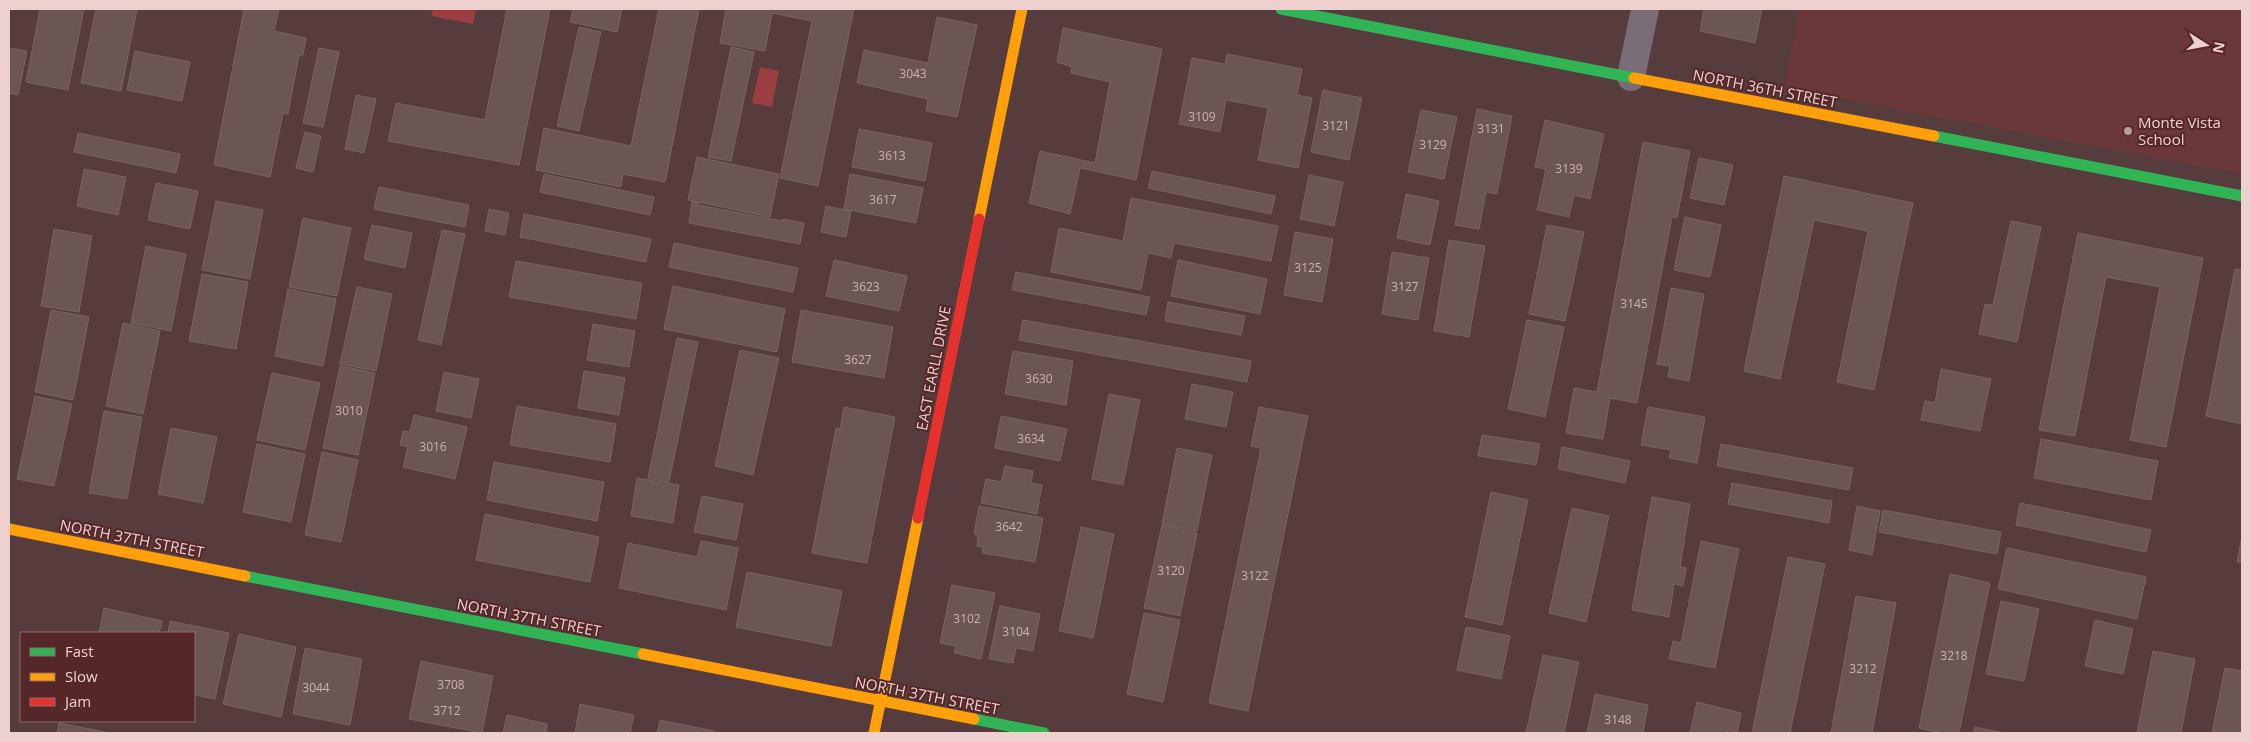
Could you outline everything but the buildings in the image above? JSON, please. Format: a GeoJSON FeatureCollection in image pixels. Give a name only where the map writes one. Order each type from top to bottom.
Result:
{"type":"FeatureCollection","features":[{"type":"Feature","properties":{"kind":"street","name":"EAST EARLL DRIVE"},"geometry":{"type":"LineString","coordinates":[[874,733],[1022,9]]}},
{"type":"Feature","properties":{"kind":"street","name":"NORTH 36TH STREET"},"geometry":{"type":"LineString","coordinates":[[1282,9],[1337,14],[1631,77],[2242,196]]}},
{"type":"Feature","properties":{"kind":"street"},"geometry":{"type":"LineString","coordinates":[[1631,77],[1645,9]]}},
{"type":"Feature","properties":{"kind":"street","name":"NORTH 37TH STREET"},"geometry":{"type":"LineString","coordinates":[[9,529],[1044,733]]}},
{"type":"Feature","properties":{"kind":"shaded area"},"geometry":{"type":"Polygon","coordinates":[[[433,9],[476,9],[473,24],[431,16],[433,9]]]}},
{"type":"Feature","properties":{"kind":"shaded area","name":"Monte Vista School"},"geometry":{"type":"Polygon","coordinates":[[[1799,9],[2242,9],[2242,174],[1784,88],[1799,9]]]}},
{"type":"Feature","properties":{"kind":"shaded area"},"geometry":{"type":"Polygon","coordinates":[[[760,67],[779,71],[772,107],[752,103],[760,67]]]}},
{"type":"Feature","properties":{"kind":"traffic: fast"},"geometry":{"type":"LineString","coordinates":[[1281,9],[1634,78]]}},
{"type":"Feature","properties":{"kind":"traffic: fast"},"geometry":{"type":"LineString","coordinates":[[1934,136],[2242,196]]}},
{"type":"Feature","properties":{"kind":"traffic: fast"},"geometry":{"type":"LineString","coordinates":[[245,576],[643,654]]}},
{"type":"Feature","properties":{"kind":"traffic: fast"},"geometry":{"type":"LineString","coordinates":[[974,719],[1044,733]]}},
{"type":"Feature","properties":{"kind":"traffic: slow"},"geometry":{"type":"LineString","coordinates":[[979,219],[1022,9]]}},
{"type":"Feature","properties":{"kind":"traffic: slow"},"geometry":{"type":"LineString","coordinates":[[1634,78],[1934,136]]}},
{"type":"Feature","properties":{"kind":"traffic: slow"},"geometry":{"type":"LineString","coordinates":[[874,733],[918,518]]}},
{"type":"Feature","properties":{"kind":"traffic: slow"},"geometry":{"type":"LineString","coordinates":[[9,529],[245,576]]}},
{"type":"Feature","properties":{"kind":"traffic: slow"},"geometry":{"type":"LineString","coordinates":[[643,654],[974,719]]}},
{"type":"Feature","properties":{"kind":"traffic: jam"},"geometry":{"type":"LineString","coordinates":[[918,518],[979,219]]}},
{"type":"Feature","properties":{"kind":"place","name":"Monte Vista School"},"geometry":{"type":"Point","coordinates":[2128,131]}}]}
